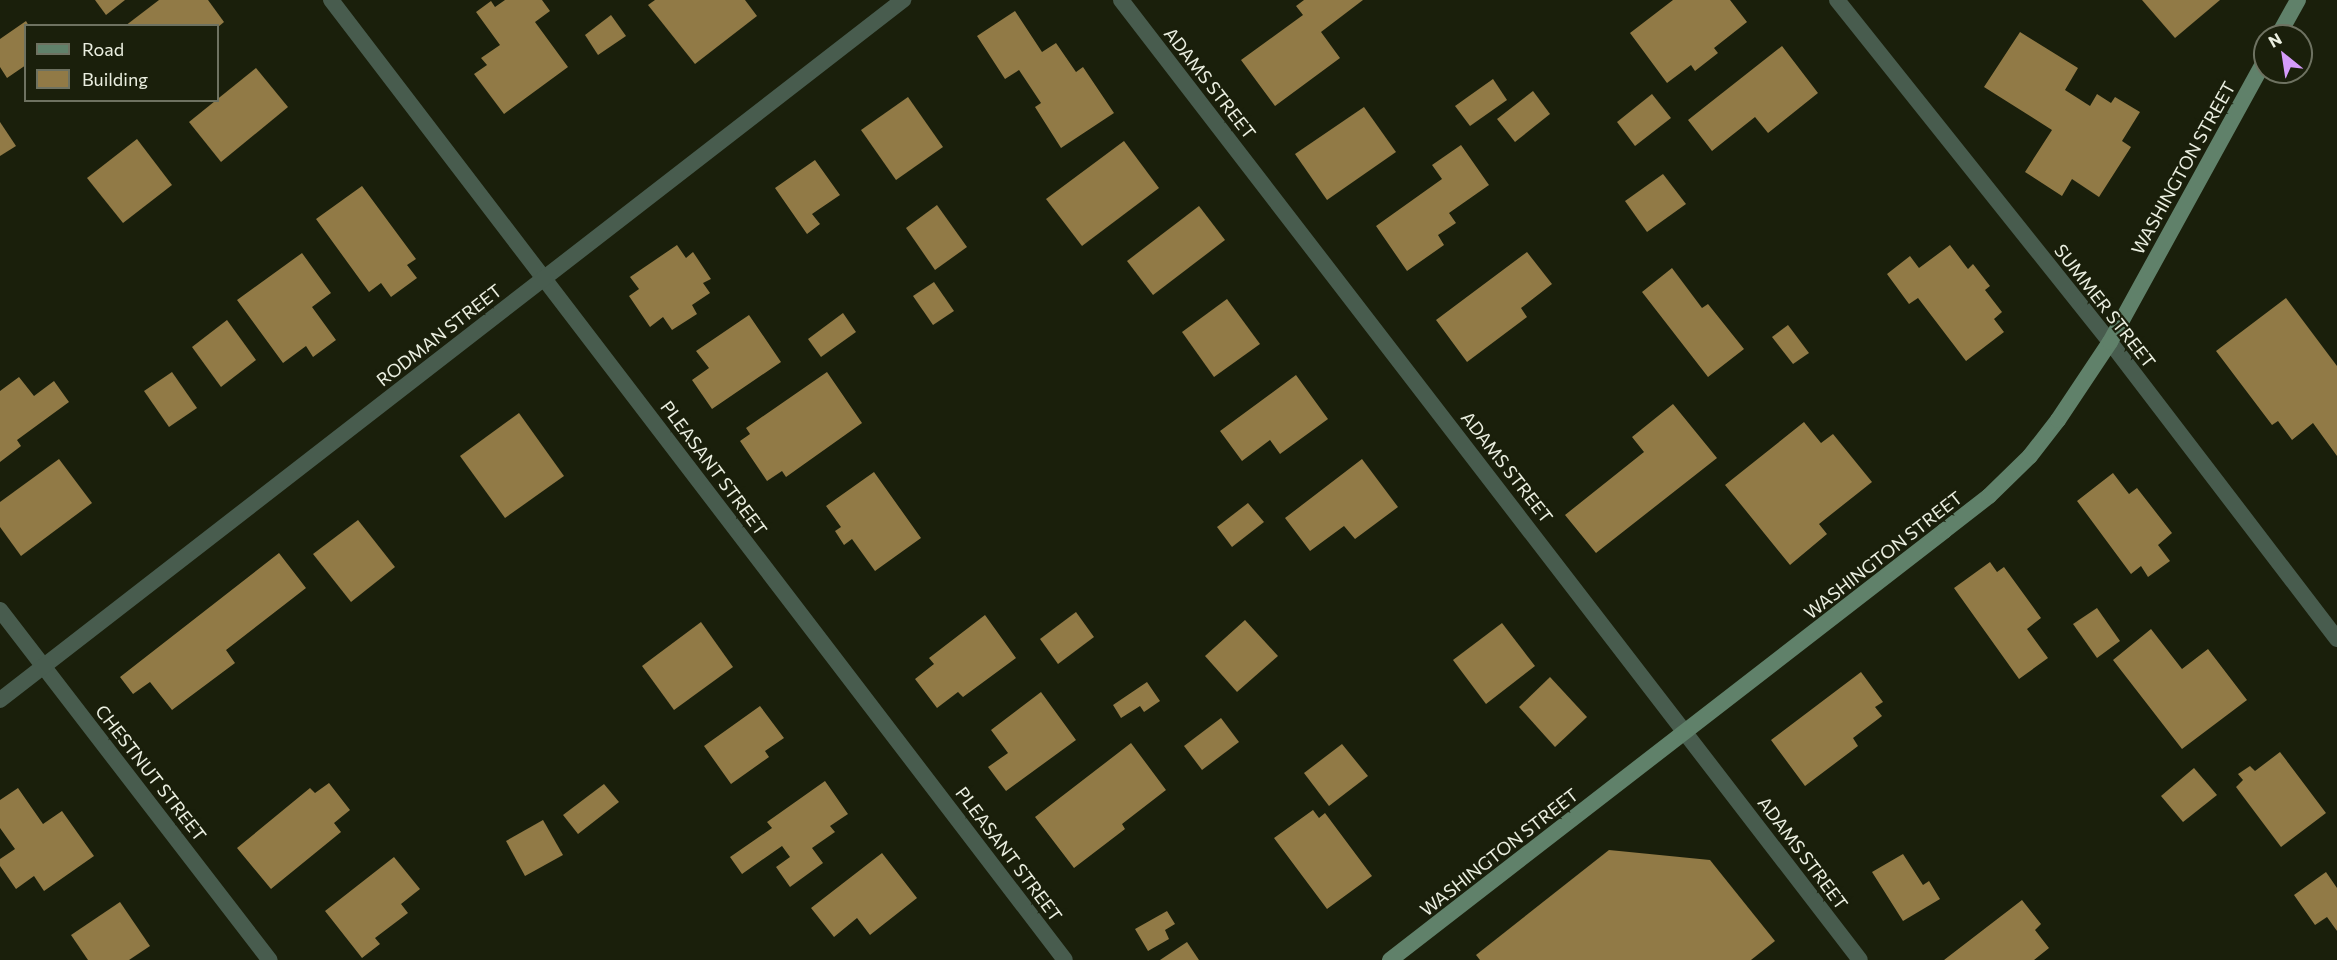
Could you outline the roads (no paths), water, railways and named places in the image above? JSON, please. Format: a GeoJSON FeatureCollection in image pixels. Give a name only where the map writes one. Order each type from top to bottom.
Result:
{"type":"FeatureCollection","features":[{"type":"Feature","properties":{"kind":"main road"},"geometry":{"type":"LineString","coordinates":[[2285,24],[2298,0]]}},
{"type":"Feature","properties":{"kind":"main road","name":"WASHINGTON STREET"},"geometry":{"type":"LineString","coordinates":[[1390,960],[1989,496],[2030,456],[2110,342],[2253,82]]}},
{"type":"Feature","properties":{"kind":"street","name":"PLEASANT STREET"},"geometry":{"type":"LineString","coordinates":[[331,0],[1065,960]]}},
{"type":"Feature","properties":{"kind":"street","name":"RODMAN STREET"},"geometry":{"type":"LineString","coordinates":[[0,700],[903,0]]}},
{"type":"Feature","properties":{"kind":"street","name":"ADAMS STREET"},"geometry":{"type":"LineString","coordinates":[[1121,0],[1860,960]]}},
{"type":"Feature","properties":{"kind":"street","name":"SUMMER STREET"},"geometry":{"type":"LineString","coordinates":[[1837,0],[2110,342],[2337,639]]}},
{"type":"Feature","properties":{"kind":"street","name":"CHESTNUT STREET"},"geometry":{"type":"LineString","coordinates":[[0,610],[270,960]]}}]}
